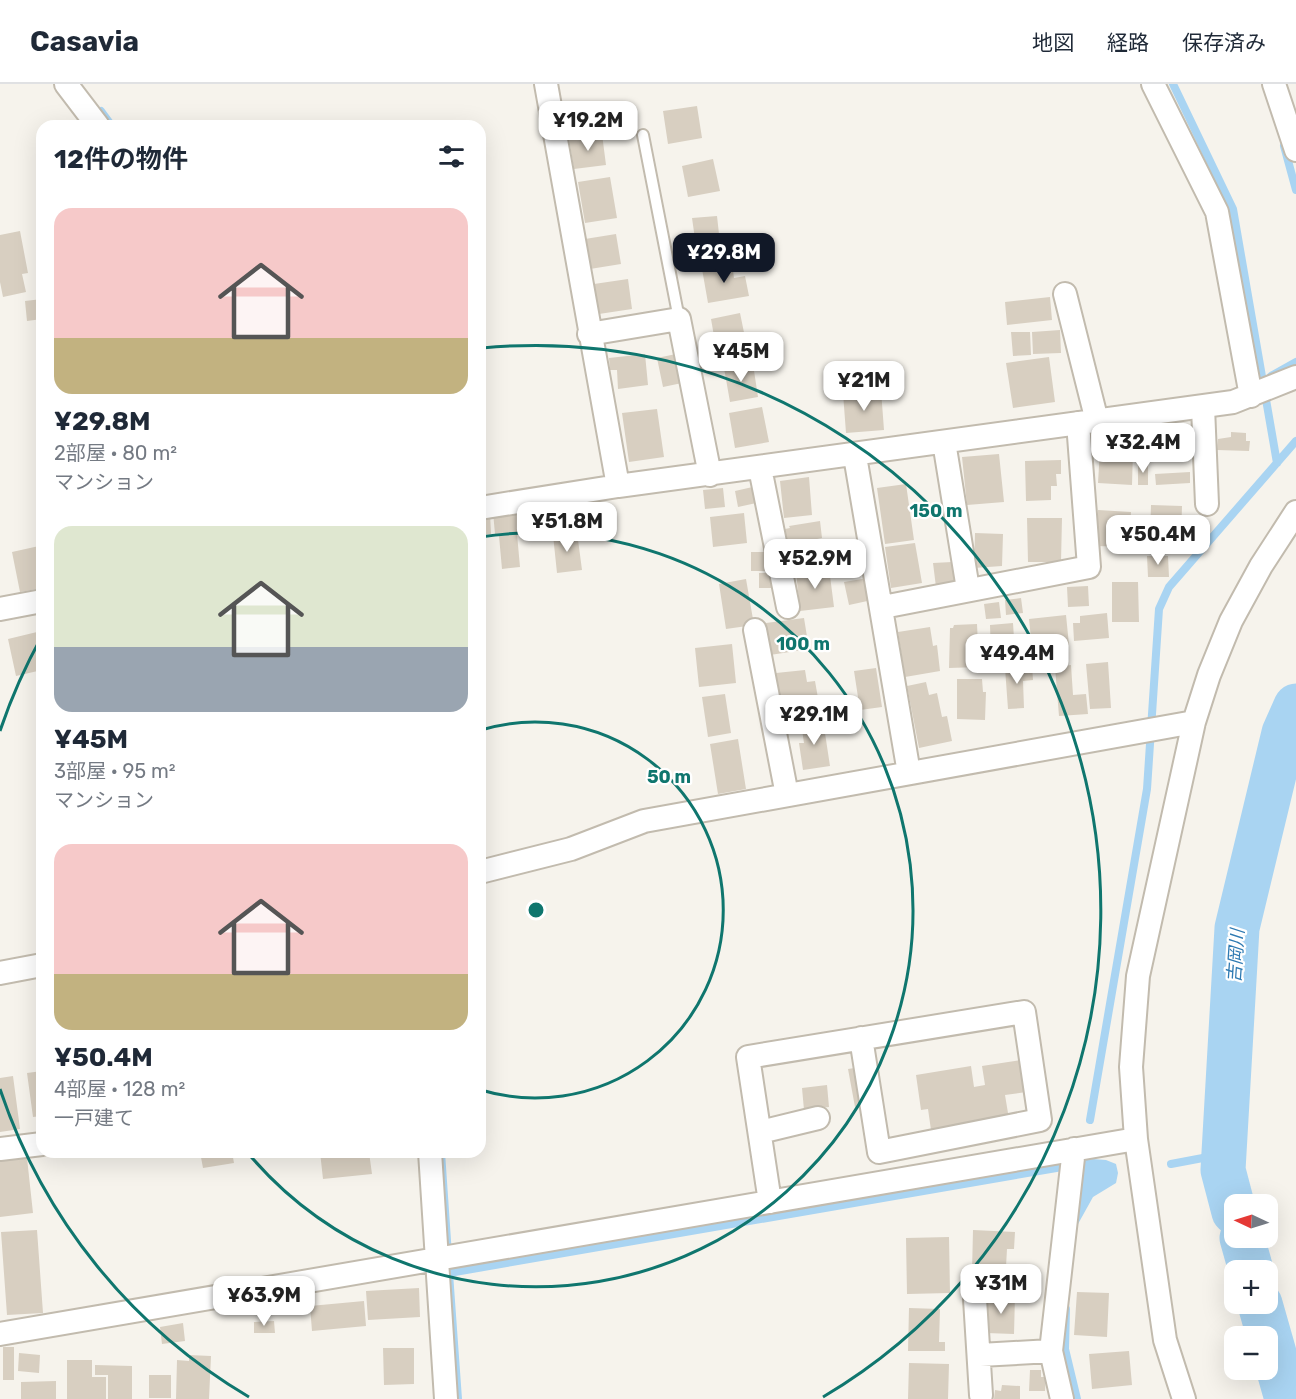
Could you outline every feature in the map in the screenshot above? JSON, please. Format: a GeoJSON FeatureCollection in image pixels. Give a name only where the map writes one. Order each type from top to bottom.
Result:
{"type":"FeatureCollection","features":[{"type":"Feature","properties":{"kind":"street"},"geometry":{"type":"LineString","coordinates":[[66,84],[93,120]]}},
{"type":"Feature","properties":{"kind":"street"},"geometry":{"type":"LineString","coordinates":[[546,84],[618,486]]}},
{"type":"Feature","properties":{"kind":"street"},"geometry":{"type":"LineString","coordinates":[[1153,84],[1217,212],[1261,393]]}},
{"type":"Feature","properties":{"kind":"street"},"geometry":{"type":"LineString","coordinates":[[1274,84],[1296,150]]}},
{"type":"Feature","properties":{"kind":"street"},"geometry":{"type":"LineString","coordinates":[[883,607],[1089,567],[1088,422],[1065,294]]}},
{"type":"Feature","properties":{"kind":"street"},"geometry":{"type":"LineString","coordinates":[[589,334],[679,319],[710,475]]}},
{"type":"Feature","properties":{"kind":"street"},"geometry":{"type":"LineString","coordinates":[[486,507],[618,486],[855,456],[1233,402],[1261,393],[1296,377]]}},
{"type":"Feature","properties":{"kind":"street"},"geometry":{"type":"LineString","coordinates":[[1203,406],[1207,504]]}},
{"type":"Feature","properties":{"kind":"street"},"geometry":{"type":"LineString","coordinates":[[944,442],[968,590]]}},
{"type":"Feature","properties":{"kind":"street"},"geometry":{"type":"LineString","coordinates":[[855,456],[883,607],[909,773]]}},
{"type":"Feature","properties":{"kind":"street"},"geometry":{"type":"LineString","coordinates":[[760,468],[788,607]]}},
{"type":"Feature","properties":{"kind":"street"},"geometry":{"type":"LineString","coordinates":[[1184,1399],[1165,1340],[1136,1139],[1131,1067],[1138,976],[1194,722],[1231,621],[1261,566],[1296,512]]}},
{"type":"Feature","properties":{"kind":"street"},"geometry":{"type":"LineString","coordinates":[[0,609],[36,602]]}},
{"type":"Feature","properties":{"kind":"street"},"geometry":{"type":"LineString","coordinates":[[755,630],[787,795]]}},
{"type":"Feature","properties":{"kind":"street"},"geometry":{"type":"LineString","coordinates":[[486,870],[571,849],[644,821],[1194,722]]}},
{"type":"Feature","properties":{"kind":"street"},"geometry":{"type":"LineString","coordinates":[[0,973],[36,966]]}},
{"type":"Feature","properties":{"kind":"street"},"geometry":{"type":"LineString","coordinates":[[770,1202],[748,1057],[861,1038],[1024,1012],[1040,1120],[879,1152],[861,1038]]}},
{"type":"Feature","properties":{"kind":"street"},"geometry":{"type":"LineString","coordinates":[[760,1132],[818,1118]]}},
{"type":"Feature","properties":{"kind":"street"},"geometry":{"type":"LineString","coordinates":[[0,1334],[770,1202],[1073,1161],[1136,1139]]}},
{"type":"Feature","properties":{"kind":"street"},"geometry":{"type":"LineString","coordinates":[[0,1149],[36,1145]]}},
{"type":"Feature","properties":{"kind":"street"},"geometry":{"type":"LineString","coordinates":[[431,1158],[444,1258],[446,1399]]}},
{"type":"Feature","properties":{"kind":"street"},"geometry":{"type":"LineString","coordinates":[[1062,1399],[1051,1351],[1073,1161]]}},
{"type":"Feature","properties":{"kind":"street"},"geometry":{"type":"LineString","coordinates":[[975,1299],[981,1395]]}},
{"type":"Feature","properties":{"kind":"street"},"geometry":{"type":"LineString","coordinates":[[980,1355],[1051,1351]]}},
{"type":"Feature","properties":{"kind":"lane"},"geometry":{"type":"LineString","coordinates":[[643,135],[679,319]]}},
{"type":"Feature","properties":{"kind":"water"},"geometry":{"type":"Polygon","coordinates":[[[1093,1159],[1116,1164],[1118,1173],[1116,1183],[1093,1197],[1078,1224],[1073,1225],[1079,1161],[1093,1159]]]}},
{"type":"Feature","properties":{"kind":"building"},"geometry":{"type":"Polygon","coordinates":[[[697,106],[702,138],[668,144],[663,111],[697,106]]]}},
{"type":"Feature","properties":{"kind":"building"},"geometry":{"type":"Polygon","coordinates":[[[602,134],[606,165],[574,169],[569,139],[602,134]]]}},
{"type":"Feature","properties":{"kind":"building"},"geometry":{"type":"Polygon","coordinates":[[[713,159],[720,191],[688,197],[682,166],[713,159]]]}},
{"type":"Feature","properties":{"kind":"building"},"geometry":{"type":"Polygon","coordinates":[[[610,177],[617,218],[585,223],[578,182],[610,177]]]}},
{"type":"Feature","properties":{"kind":"building"},"geometry":{"type":"Polygon","coordinates":[[[717,216],[720,243],[696,246],[692,218],[717,216]]]}},
{"type":"Feature","properties":{"kind":"building"},"geometry":{"type":"Polygon","coordinates":[[[20,231],[28,273],[22,274],[26,292],[3,297],[0,282],[0,235],[20,231]]]}},
{"type":"Feature","properties":{"kind":"building"},"geometry":{"type":"Polygon","coordinates":[[[616,234],[621,264],[590,269],[585,239],[616,234]]]}},
{"type":"Feature","properties":{"kind":"building"},"geometry":{"type":"Polygon","coordinates":[[[732,263],[734,278],[745,276],[749,296],[708,303],[702,269],[732,263]]]}},
{"type":"Feature","properties":{"kind":"building"},"geometry":{"type":"Polygon","coordinates":[[[628,279],[632,309],[599,314],[594,284],[628,279]]]}},
{"type":"Feature","properties":{"kind":"building"},"geometry":{"type":"Polygon","coordinates":[[[1050,297],[1052,320],[1007,325],[1005,302],[1050,297]]]}},
{"type":"Feature","properties":{"kind":"building"},"geometry":{"type":"Polygon","coordinates":[[[36,300],[36,320],[27,321],[25,301],[36,300]]]}},
{"type":"Feature","properties":{"kind":"building"},"geometry":{"type":"Polygon","coordinates":[[[740,313],[748,352],[711,359],[707,338],[714,336],[711,319],[740,313]]]}},
{"type":"Feature","properties":{"kind":"building"},"geometry":{"type":"Polygon","coordinates":[[[1060,330],[1061,353],[1033,354],[1032,332],[1060,330]]]}},
{"type":"Feature","properties":{"kind":"building"},"geometry":{"type":"Polygon","coordinates":[[[1011,332],[1030,332],[1031,355],[1013,356],[1011,332]]]}},
{"type":"Feature","properties":{"kind":"building"},"geometry":{"type":"Polygon","coordinates":[[[645,354],[648,385],[618,389],[617,370],[610,370],[609,358],[645,354]]]}},
{"type":"Feature","properties":{"kind":"building"},"geometry":{"type":"Polygon","coordinates":[[[676,354],[682,383],[663,387],[657,358],[676,354]]]}},
{"type":"Feature","properties":{"kind":"building"},"geometry":{"type":"Polygon","coordinates":[[[1049,357],[1055,402],[1013,408],[1006,363],[1049,357]]]}},
{"type":"Feature","properties":{"kind":"building"},"geometry":{"type":"Polygon","coordinates":[[[753,364],[758,397],[730,402],[724,368],[753,364]]]}},
{"type":"Feature","properties":{"kind":"building"},"geometry":{"type":"Polygon","coordinates":[[[901,372],[902,383],[857,387],[856,375],[901,372]]]}},
{"type":"Feature","properties":{"kind":"building"},"geometry":{"type":"Polygon","coordinates":[[[881,390],[884,430],[846,433],[843,393],[881,390]]]}},
{"type":"Feature","properties":{"kind":"building"},"geometry":{"type":"Polygon","coordinates":[[[762,407],[769,442],[735,448],[729,413],[762,407]]]}},
{"type":"Feature","properties":{"kind":"building"},"geometry":{"type":"Polygon","coordinates":[[[657,409],[664,457],[629,462],[622,413],[657,409]]]}},
{"type":"Feature","properties":{"kind":"building"},"geometry":{"type":"Polygon","coordinates":[[[1144,427],[1179,429],[1177,461],[1142,459],[1144,427]]]}},
{"type":"Feature","properties":{"kind":"building"},"geometry":{"type":"Polygon","coordinates":[[[1106,430],[1139,430],[1138,447],[1106,447],[1106,430]]]}},
{"type":"Feature","properties":{"kind":"building"},"geometry":{"type":"Polygon","coordinates":[[[1231,432],[1246,433],[1246,441],[1250,441],[1249,451],[1217,450],[1218,439],[1231,437],[1231,432]]]}},
{"type":"Feature","properties":{"kind":"building"},"geometry":{"type":"Polygon","coordinates":[[[1100,449],[1133,450],[1132,485],[1098,483],[1100,449]]]}},
{"type":"Feature","properties":{"kind":"building"},"geometry":{"type":"Polygon","coordinates":[[[999,454],[1004,502],[967,505],[962,457],[999,454]]]}},
{"type":"Feature","properties":{"kind":"building"},"geometry":{"type":"Polygon","coordinates":[[[1061,460],[1061,474],[1056,474],[1057,486],[1051,486],[1051,500],[1026,501],[1025,461],[1061,460]]]}},
{"type":"Feature","properties":{"kind":"building"},"geometry":{"type":"Polygon","coordinates":[[[1138,464],[1148,464],[1148,485],[1138,485],[1138,464]]]}},
{"type":"Feature","properties":{"kind":"building"},"geometry":{"type":"Polygon","coordinates":[[[1190,472],[1190,483],[1156,485],[1155,474],[1190,472]]]}},
{"type":"Feature","properties":{"kind":"building"},"geometry":{"type":"Polygon","coordinates":[[[809,477],[812,515],[784,518],[780,481],[809,477]]]}},
{"type":"Feature","properties":{"kind":"building"},"geometry":{"type":"Polygon","coordinates":[[[906,484],[914,540],[885,544],[877,488],[906,484]]]}},
{"type":"Feature","properties":{"kind":"building"},"geometry":{"type":"Polygon","coordinates":[[[757,486],[761,502],[738,507],[735,491],[757,486]]]}},
{"type":"Feature","properties":{"kind":"building"},"geometry":{"type":"Polygon","coordinates":[[[723,488],[725,507],[705,509],[703,490],[723,488]]]}},
{"type":"Feature","properties":{"kind":"building"},"geometry":{"type":"Polygon","coordinates":[[[1151,505],[1182,506],[1181,538],[1150,537],[1151,505]]]}},
{"type":"Feature","properties":{"kind":"building"},"geometry":{"type":"Polygon","coordinates":[[[540,508],[542,530],[495,534],[493,512],[540,508]]]}},
{"type":"Feature","properties":{"kind":"building"},"geometry":{"type":"Polygon","coordinates":[[[1098,510],[1131,512],[1129,547],[1096,546],[1098,510]]]}},
{"type":"Feature","properties":{"kind":"building"},"geometry":{"type":"Polygon","coordinates":[[[486,513],[490,513],[491,534],[486,534],[486,513]]]}},
{"type":"Feature","properties":{"kind":"building"},"geometry":{"type":"Polygon","coordinates":[[[744,513],[747,543],[713,547],[710,517],[744,513]]]}},
{"type":"Feature","properties":{"kind":"building"},"geometry":{"type":"Polygon","coordinates":[[[1027,518],[1062,518],[1061,562],[1028,562],[1027,518]]]}},
{"type":"Feature","properties":{"kind":"building"},"geometry":{"type":"Polygon","coordinates":[[[820,521],[822,538],[817,539],[821,561],[790,566],[785,529],[790,528],[789,526],[820,521]]]}},
{"type":"Feature","properties":{"kind":"building"},"geometry":{"type":"Polygon","coordinates":[[[577,532],[582,570],[557,573],[553,535],[577,532]]]}},
{"type":"Feature","properties":{"kind":"building"},"geometry":{"type":"Polygon","coordinates":[[[975,533],[1003,534],[1002,566],[974,568],[975,533]]]}},
{"type":"Feature","properties":{"kind":"building"},"geometry":{"type":"Polygon","coordinates":[[[517,534],[520,567],[502,569],[499,536],[517,534]]]}},
{"type":"Feature","properties":{"kind":"building"},"geometry":{"type":"Polygon","coordinates":[[[915,543],[922,583],[891,588],[885,547],[915,543]]]}},
{"type":"Feature","properties":{"kind":"building"},"geometry":{"type":"Polygon","coordinates":[[[36,547],[36,589],[20,592],[12,552],[36,547]]]}},
{"type":"Feature","properties":{"kind":"building"},"geometry":{"type":"Polygon","coordinates":[[[751,552],[769,552],[769,571],[751,571],[751,552]]]}},
{"type":"Feature","properties":{"kind":"building"},"geometry":{"type":"Polygon","coordinates":[[[1147,556],[1168,556],[1169,577],[1148,577],[1147,556]]]}},
{"type":"Feature","properties":{"kind":"building"},"geometry":{"type":"Polygon","coordinates":[[[952,562],[955,585],[936,587],[933,563],[952,562]]]}},
{"type":"Feature","properties":{"kind":"building"},"geometry":{"type":"Polygon","coordinates":[[[829,568],[834,607],[800,611],[796,572],[829,568]]]}},
{"type":"Feature","properties":{"kind":"building"},"geometry":{"type":"Polygon","coordinates":[[[759,573],[774,573],[774,588],[759,588],[759,573]]]}},
{"type":"Feature","properties":{"kind":"building"},"geometry":{"type":"Polygon","coordinates":[[[868,578],[872,600],[849,605],[844,582],[868,578]]]}},
{"type":"Feature","properties":{"kind":"building"},"geometry":{"type":"Polygon","coordinates":[[[746,579],[754,625],[726,629],[719,584],[746,579]]]}},
{"type":"Feature","properties":{"kind":"building"},"geometry":{"type":"Polygon","coordinates":[[[1112,582],[1138,582],[1139,622],[1112,622],[1112,582]]]}},
{"type":"Feature","properties":{"kind":"building"},"geometry":{"type":"Polygon","coordinates":[[[1088,586],[1089,606],[1068,607],[1067,587],[1088,586]]]}},
{"type":"Feature","properties":{"kind":"building"},"geometry":{"type":"Polygon","coordinates":[[[1021,598],[1023,613],[1006,615],[1005,600],[1021,598]]]}},
{"type":"Feature","properties":{"kind":"building"},"geometry":{"type":"Polygon","coordinates":[[[999,602],[1001,618],[986,619],[984,604],[999,602]]]}},
{"type":"Feature","properties":{"kind":"building"},"geometry":{"type":"Polygon","coordinates":[[[1107,613],[1109,638],[1074,641],[1073,623],[1080,623],[1080,616],[1107,613]]]}},
{"type":"Feature","properties":{"kind":"building"},"geometry":{"type":"Polygon","coordinates":[[[1066,615],[1069,645],[1032,649],[1029,619],[1066,615]]]}},
{"type":"Feature","properties":{"kind":"building"},"geometry":{"type":"Polygon","coordinates":[[[804,618],[809,649],[770,655],[766,623],[804,618]]]}},
{"type":"Feature","properties":{"kind":"building"},"geometry":{"type":"Polygon","coordinates":[[[1013,623],[1015,654],[991,656],[990,625],[1013,623]]]}},
{"type":"Feature","properties":{"kind":"building"},"geometry":{"type":"Polygon","coordinates":[[[977,624],[979,667],[949,668],[950,628],[954,625],[977,624]]]}},
{"type":"Feature","properties":{"kind":"building"},"geometry":{"type":"Polygon","coordinates":[[[930,627],[933,646],[937,645],[940,671],[905,677],[898,632],[930,627]]]}},
{"type":"Feature","properties":{"kind":"building"},"geometry":{"type":"Polygon","coordinates":[[[36,632],[36,671],[16,676],[8,639],[36,632]]]}},
{"type":"Feature","properties":{"kind":"building"},"geometry":{"type":"Polygon","coordinates":[[[732,644],[736,683],[699,687],[695,648],[732,644]]]}},
{"type":"Feature","properties":{"kind":"building"},"geometry":{"type":"Polygon","coordinates":[[[1108,662],[1111,708],[1090,709],[1086,664],[1108,662]]]}},
{"type":"Feature","properties":{"kind":"building"},"geometry":{"type":"Polygon","coordinates":[[[1071,665],[1073,695],[1086,694],[1088,714],[1059,716],[1055,667],[1071,665]]]}},
{"type":"Feature","properties":{"kind":"building"},"geometry":{"type":"Polygon","coordinates":[[[1032,666],[1033,680],[1023,681],[1024,708],[1008,709],[1005,668],[1032,666]]]}},
{"type":"Feature","properties":{"kind":"building"},"geometry":{"type":"Polygon","coordinates":[[[876,668],[882,707],[860,710],[854,671],[876,668]]]}},
{"type":"Feature","properties":{"kind":"building"},"geometry":{"type":"Polygon","coordinates":[[[805,670],[807,682],[815,681],[818,698],[780,703],[776,673],[805,670]]]}},
{"type":"Feature","properties":{"kind":"building"},"geometry":{"type":"Polygon","coordinates":[[[957,679],[982,679],[983,692],[986,692],[985,720],[957,719],[957,679]]]}},
{"type":"Feature","properties":{"kind":"building"},"geometry":{"type":"Polygon","coordinates":[[[926,682],[929,695],[937,693],[942,717],[947,716],[952,741],[919,748],[907,686],[926,682]]]}},
{"type":"Feature","properties":{"kind":"building"},"geometry":{"type":"Polygon","coordinates":[[[725,694],[731,733],[708,737],[702,697],[725,694]]]}},
{"type":"Feature","properties":{"kind":"building"},"geometry":{"type":"Polygon","coordinates":[[[823,720],[830,766],[803,770],[799,743],[804,743],[801,723],[823,720]]]}},
{"type":"Feature","properties":{"kind":"building"},"geometry":{"type":"Polygon","coordinates":[[[738,739],[746,789],[718,794],[710,744],[738,739]]]}},
{"type":"Feature","properties":{"kind":"building"},"geometry":{"type":"Polygon","coordinates":[[[1021,1060],[1026,1092],[1005,1095],[1009,1119],[931,1130],[928,1109],[921,1110],[916,1075],[971,1066],[974,1087],[985,1085],[982,1066],[1021,1060]]]}},
{"type":"Feature","properties":{"kind":"building"},"geometry":{"type":"Polygon","coordinates":[[[861,1067],[867,1105],[855,1107],[848,1069],[861,1067]]]}},
{"type":"Feature","properties":{"kind":"building"},"geometry":{"type":"Polygon","coordinates":[[[36,1072],[36,1117],[33,1117],[27,1073],[36,1072]]]}},
{"type":"Feature","properties":{"kind":"building"},"geometry":{"type":"Polygon","coordinates":[[[13,1076],[20,1129],[0,1132],[0,1078],[13,1076]]]}},
{"type":"Feature","properties":{"kind":"building"},"geometry":{"type":"Polygon","coordinates":[[[827,1085],[829,1107],[804,1110],[802,1088],[827,1085]]]}},
{"type":"Feature","properties":{"kind":"building"},"geometry":{"type":"Polygon","coordinates":[[[27,1158],[33,1213],[0,1217],[0,1160],[27,1158]]]}},
{"type":"Feature","properties":{"kind":"building"},"geometry":{"type":"Polygon","coordinates":[[[201,1158],[233,1158],[234,1163],[203,1168],[201,1158]]]}},
{"type":"Feature","properties":{"kind":"building"},"geometry":{"type":"Polygon","coordinates":[[[321,1158],[370,1158],[372,1174],[323,1179],[321,1158]]]}},
{"type":"Feature","properties":{"kind":"building"},"geometry":{"type":"Polygon","coordinates":[[[37,1230],[43,1313],[7,1315],[1,1232],[37,1230]]]}},
{"type":"Feature","properties":{"kind":"building"},"geometry":{"type":"Polygon","coordinates":[[[973,1230],[1015,1232],[1014,1249],[1007,1249],[1005,1285],[978,1284],[979,1273],[972,1272],[973,1230]]]}},
{"type":"Feature","properties":{"kind":"building"},"geometry":{"type":"Polygon","coordinates":[[[949,1237],[950,1293],[907,1294],[906,1238],[949,1237]]]}},
{"type":"Feature","properties":{"kind":"building"},"geometry":{"type":"Polygon","coordinates":[[[419,1288],[420,1317],[368,1320],[366,1291],[419,1288]]]}},
{"type":"Feature","properties":{"kind":"building"},"geometry":{"type":"Polygon","coordinates":[[[1077,1292],[1109,1293],[1107,1337],[1074,1335],[1077,1292]]]}},
{"type":"Feature","properties":{"kind":"building"},"geometry":{"type":"Polygon","coordinates":[[[987,1296],[1015,1296],[1014,1334],[986,1333],[987,1296]]]}},
{"type":"Feature","properties":{"kind":"building"},"geometry":{"type":"Polygon","coordinates":[[[364,1301],[366,1326],[312,1331],[310,1306],[364,1301]]]}},
{"type":"Feature","properties":{"kind":"building"},"geometry":{"type":"Polygon","coordinates":[[[909,1308],[940,1309],[939,1342],[945,1342],[945,1351],[908,1351],[909,1308]]]}},
{"type":"Feature","properties":{"kind":"building"},"geometry":{"type":"Polygon","coordinates":[[[274,1321],[275,1333],[254,1333],[254,1322],[274,1321]]]}},
{"type":"Feature","properties":{"kind":"building"},"geometry":{"type":"Polygon","coordinates":[[[183,1323],[185,1341],[162,1344],[160,1327],[183,1323]]]}},
{"type":"Feature","properties":{"kind":"building"},"geometry":{"type":"Polygon","coordinates":[[[3,1347],[14,1347],[14,1380],[3,1380],[3,1347]]]}},
{"type":"Feature","properties":{"kind":"building"},"geometry":{"type":"Polygon","coordinates":[[[383,1348],[414,1348],[414,1384],[384,1385],[383,1348]]]}},
{"type":"Feature","properties":{"kind":"building"},"geometry":{"type":"Polygon","coordinates":[[[1129,1351],[1132,1385],[1092,1389],[1089,1354],[1129,1351]]]}},
{"type":"Feature","properties":{"kind":"building"},"geometry":{"type":"Polygon","coordinates":[[[19,1353],[40,1355],[39,1373],[18,1371],[19,1353]]]}},
{"type":"Feature","properties":{"kind":"building"},"geometry":{"type":"Polygon","coordinates":[[[189,1355],[211,1356],[209,1399],[176,1399],[177,1360],[189,1361],[189,1355]]]}},
{"type":"Feature","properties":{"kind":"building"},"geometry":{"type":"Polygon","coordinates":[[[67,1360],[92,1360],[92,1377],[106,1377],[106,1399],[67,1399],[67,1360]]]}},
{"type":"Feature","properties":{"kind":"building"},"geometry":{"type":"Polygon","coordinates":[[[909,1363],[949,1364],[948,1399],[908,1399],[909,1363]]]}},
{"type":"Feature","properties":{"kind":"building"},"geometry":{"type":"Polygon","coordinates":[[[95,1365],[132,1366],[132,1399],[108,1399],[108,1375],[95,1375],[95,1365]]]}},
{"type":"Feature","properties":{"kind":"building"},"geometry":{"type":"Polygon","coordinates":[[[1030,1370],[1041,1370],[1041,1377],[1046,1377],[1045,1391],[1029,1391],[1030,1370]]]}},
{"type":"Feature","properties":{"kind":"building"},"geometry":{"type":"Polygon","coordinates":[[[149,1375],[171,1375],[171,1398],[149,1398],[149,1375]]]}},
{"type":"Feature","properties":{"kind":"building"},"geometry":{"type":"Polygon","coordinates":[[[56,1381],[56,1399],[21,1399],[21,1382],[56,1381]]]}},
{"type":"Feature","properties":{"kind":"building"},"geometry":{"type":"Polygon","coordinates":[[[1002,1385],[1020,1386],[1020,1399],[994,1399],[995,1390],[1001,1391],[1002,1385]]]}},
{"type":"Feature","properties":{"kind":"waterway"},"geometry":{"type":"LineString","coordinates":[[1173,84],[1233,209],[1277,463]]}},
{"type":"Feature","properties":{"kind":"waterway"},"geometry":{"type":"LineString","coordinates":[[101,111],[108,120]]}},
{"type":"Feature","properties":{"kind":"waterway"},"geometry":{"type":"LineString","coordinates":[[1284,146],[1296,190]]}},
{"type":"Feature","properties":{"kind":"waterway"},"geometry":{"type":"LineString","coordinates":[[1271,376],[1296,362]]}},
{"type":"Feature","properties":{"kind":"waterway"},"geometry":{"type":"LineString","coordinates":[[1090,1120],[1147,789],[1159,609],[1169,587],[1296,441]]}},
{"type":"Feature","properties":{"kind":"waterway","name":"吉岡川"},"geometry":{"type":"LineString","coordinates":[[1229,1194],[1223,1170],[1237,928],[1284,733],[1296,706]]}},
{"type":"Feature","properties":{"kind":"waterway"},"geometry":{"type":"LineString","coordinates":[[1171,1164],[1224,1154]]}},
{"type":"Feature","properties":{"kind":"waterway"},"geometry":{"type":"LineString","coordinates":[[441,1158],[448,1255]]}},
{"type":"Feature","properties":{"kind":"waterway"},"geometry":{"type":"LineString","coordinates":[[458,1399],[449,1273],[1068,1166]]}},
{"type":"Feature","properties":{"kind":"waterway","name":"吉岡川"},"geometry":{"type":"LineString","coordinates":[[1245,1248],[1248,1260]]}},
{"type":"Feature","properties":{"kind":"waterway"},"geometry":{"type":"LineString","coordinates":[[1066,1309],[1065,1349],[1077,1399]]}},
{"type":"Feature","properties":{"kind":"waterway","name":"吉岡川"},"geometry":{"type":"LineString","coordinates":[[1263,1314],[1287,1399]]}}]}
